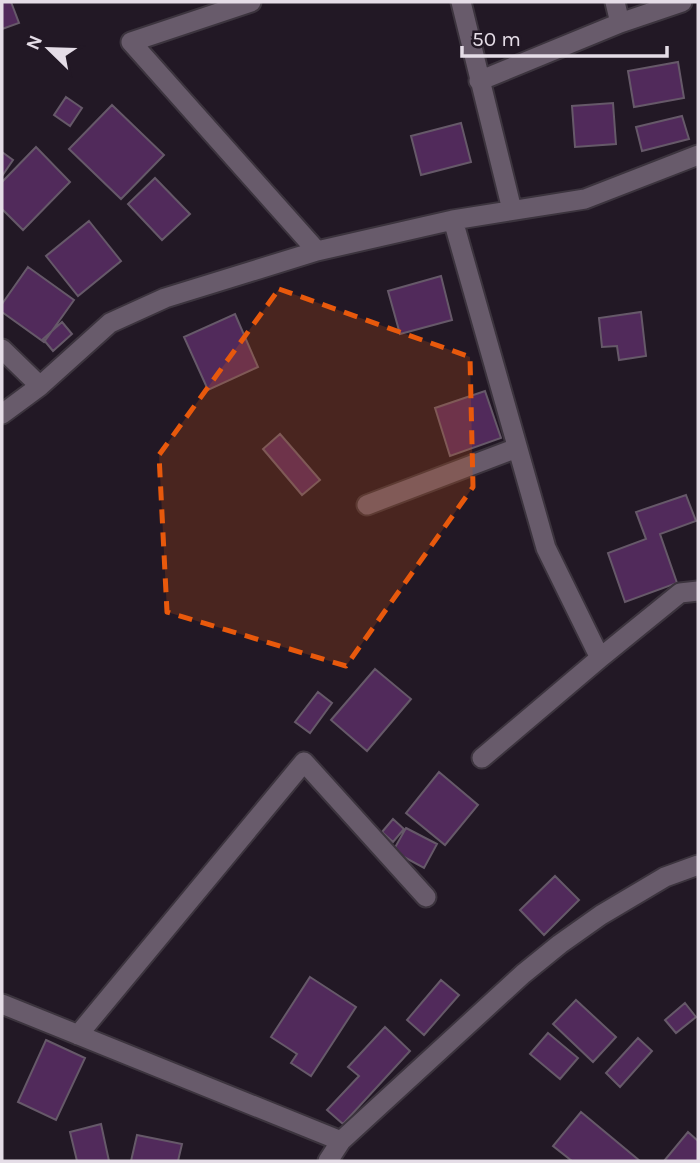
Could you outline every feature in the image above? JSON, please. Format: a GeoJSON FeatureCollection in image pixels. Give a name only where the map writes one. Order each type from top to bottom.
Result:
{"type":"FeatureCollection","features":[{"type":"Feature","properties":{"kind":"street"},"geometry":{"type":"LineString","coordinates":[[251,2],[131,42],[317,251]]}},
{"type":"Feature","properties":{"kind":"street"},"geometry":{"type":"LineString","coordinates":[[460,2],[512,210]]}},
{"type":"Feature","properties":{"kind":"street"},"geometry":{"type":"LineString","coordinates":[[615,2],[621,23]]}},
{"type":"Feature","properties":{"kind":"street"},"geometry":{"type":"LineString","coordinates":[[480,81],[621,23],[681,2]]}},
{"type":"Feature","properties":{"kind":"street"},"geometry":{"type":"LineString","coordinates":[[2,414],[40,386],[110,323],[165,298],[317,251],[453,220],[585,199],[698,155]]}},
{"type":"Feature","properties":{"kind":"street"},"geometry":{"type":"LineString","coordinates":[[453,220],[546,548],[600,658]]}},
{"type":"Feature","properties":{"kind":"street"},"geometry":{"type":"LineString","coordinates":[[2,349],[40,386]]}},
{"type":"Feature","properties":{"kind":"street"},"geometry":{"type":"LineString","coordinates":[[367,505],[517,448]]}},
{"type":"Feature","properties":{"kind":"street"},"geometry":{"type":"LineString","coordinates":[[482,758],[680,593],[698,591]]}},
{"type":"Feature","properties":{"kind":"street"},"geometry":{"type":"LineString","coordinates":[[78,1035],[304,762],[426,897]]}},
{"type":"Feature","properties":{"kind":"street"},"geometry":{"type":"LineString","coordinates":[[328,1161],[341,1141],[523,974],[560,944],[601,915],[665,877],[698,865]]}},
{"type":"Feature","properties":{"kind":"street"},"geometry":{"type":"LineString","coordinates":[[2,1004],[341,1141]]}},
{"type":"Feature","properties":{"kind":"highlighted area"},"geometry":{"type":"Polygon","coordinates":[[[279,289],[470,357],[473,487],[346,666],[167,612],[159,455],[279,289]]]}},
{"type":"Feature","properties":{"kind":"building"},"geometry":{"type":"Polygon","coordinates":[[[2,2],[11,2],[19,23],[2,29],[2,2]]]}},
{"type":"Feature","properties":{"kind":"building"},"geometry":{"type":"Polygon","coordinates":[[[678,62],[684,98],[634,107],[628,71],[678,62]]]}},
{"type":"Feature","properties":{"kind":"building"},"geometry":{"type":"Polygon","coordinates":[[[66,97],[82,108],[70,126],[54,115],[66,97]]]}},
{"type":"Feature","properties":{"kind":"building"},"geometry":{"type":"Polygon","coordinates":[[[613,103],[616,144],[575,147],[572,106],[613,103]]]}},
{"type":"Feature","properties":{"kind":"building"},"geometry":{"type":"Polygon","coordinates":[[[112,105],[164,155],[121,199],[69,149],[112,105]]]}},
{"type":"Feature","properties":{"kind":"building"},"geometry":{"type":"Polygon","coordinates":[[[682,116],[689,139],[642,151],[636,127],[682,116]]]}},
{"type":"Feature","properties":{"kind":"building"},"geometry":{"type":"Polygon","coordinates":[[[461,123],[471,162],[421,175],[411,136],[461,123]]]}},
{"type":"Feature","properties":{"kind":"building"},"geometry":{"type":"Polygon","coordinates":[[[36,147],[70,182],[23,230],[2,209],[2,182],[36,147]]]}},
{"type":"Feature","properties":{"kind":"building"},"geometry":{"type":"Polygon","coordinates":[[[2,152],[13,160],[2,176],[2,152]]]}},
{"type":"Feature","properties":{"kind":"building"},"geometry":{"type":"Polygon","coordinates":[[[155,178],[190,214],[162,240],[128,204],[155,178]]]}},
{"type":"Feature","properties":{"kind":"building"},"geometry":{"type":"Polygon","coordinates":[[[89,221],[121,261],[78,296],[46,256],[89,221]]]}},
{"type":"Feature","properties":{"kind":"building"},"geometry":{"type":"Polygon","coordinates":[[[28,267],[74,300],[44,342],[2,312],[2,304],[28,267]]]}},
{"type":"Feature","properties":{"kind":"building"},"geometry":{"type":"Polygon","coordinates":[[[441,276],[452,320],[400,334],[388,291],[441,276]]]}},
{"type":"Feature","properties":{"kind":"building"},"geometry":{"type":"Polygon","coordinates":[[[641,312],[646,356],[619,360],[617,346],[602,347],[599,318],[641,312]]]}},
{"type":"Feature","properties":{"kind":"building"},"geometry":{"type":"Polygon","coordinates":[[[235,314],[258,367],[208,390],[184,337],[235,314]]]}},
{"type":"Feature","properties":{"kind":"building"},"geometry":{"type":"Polygon","coordinates":[[[62,322],[72,334],[53,351],[43,339],[62,322]]]}},
{"type":"Feature","properties":{"kind":"building"},"geometry":{"type":"Polygon","coordinates":[[[485,391],[501,438],[450,456],[435,408],[485,391]]]}},
{"type":"Feature","properties":{"kind":"building"},"geometry":{"type":"Polygon","coordinates":[[[280,434],[320,480],[302,495],[263,449],[280,434]]]}},
{"type":"Feature","properties":{"kind":"building"},"geometry":{"type":"Polygon","coordinates":[[[686,495],[696,521],[660,534],[677,583],[625,602],[608,553],[646,539],[636,512],[686,495]]]}},
{"type":"Feature","properties":{"kind":"building"},"geometry":{"type":"Polygon","coordinates":[[[375,669],[411,699],[367,751],[331,720],[375,669]]]}},
{"type":"Feature","properties":{"kind":"building"},"geometry":{"type":"Polygon","coordinates":[[[318,692],[332,703],[310,733],[295,722],[318,692]]]}},
{"type":"Feature","properties":{"kind":"building"},"geometry":{"type":"Polygon","coordinates":[[[439,772],[478,805],[445,845],[406,813],[439,772]]]}},
{"type":"Feature","properties":{"kind":"building"},"geometry":{"type":"Polygon","coordinates":[[[393,819],[404,829],[393,842],[382,832],[393,819]]]}},
{"type":"Feature","properties":{"kind":"building"},"geometry":{"type":"Polygon","coordinates":[[[406,828],[437,844],[424,868],[393,851],[406,828]]]}},
{"type":"Feature","properties":{"kind":"building"},"geometry":{"type":"Polygon","coordinates":[[[555,876],[579,900],[544,935],[520,910],[555,876]]]}},
{"type":"Feature","properties":{"kind":"building"},"geometry":{"type":"Polygon","coordinates":[[[310,977],[356,1007],[311,1076],[291,1063],[297,1054],[271,1037],[310,977]]]}},
{"type":"Feature","properties":{"kind":"building"},"geometry":{"type":"Polygon","coordinates":[[[441,980],[459,995],[424,1035],[407,1020],[441,980]]]}},
{"type":"Feature","properties":{"kind":"building"},"geometry":{"type":"Polygon","coordinates":[[[576,1000],[616,1037],[593,1062],[553,1024],[576,1000]]]}},
{"type":"Feature","properties":{"kind":"building"},"geometry":{"type":"Polygon","coordinates":[[[685,1003],[696,1017],[676,1033],[665,1020],[685,1003]]]}},
{"type":"Feature","properties":{"kind":"building"},"geometry":{"type":"Polygon","coordinates":[[[385,1027],[410,1051],[343,1124],[327,1110],[359,1076],[348,1067],[385,1027]]]}},
{"type":"Feature","properties":{"kind":"building"},"geometry":{"type":"Polygon","coordinates":[[[548,1033],[578,1058],[560,1079],[530,1054],[548,1033]]]}},
{"type":"Feature","properties":{"kind":"building"},"geometry":{"type":"Polygon","coordinates":[[[638,1038],[652,1051],[620,1087],[606,1073],[638,1038]]]}},
{"type":"Feature","properties":{"kind":"building"},"geometry":{"type":"Polygon","coordinates":[[[46,1040],[85,1058],[56,1120],[18,1102],[46,1040]]]}},
{"type":"Feature","properties":{"kind":"building"},"geometry":{"type":"Polygon","coordinates":[[[581,1112],[640,1161],[572,1161],[553,1146],[581,1112]]]}},
{"type":"Feature","properties":{"kind":"building"},"geometry":{"type":"Polygon","coordinates":[[[101,1124],[109,1161],[77,1161],[70,1132],[101,1124]]]}},
{"type":"Feature","properties":{"kind":"building"},"geometry":{"type":"Polygon","coordinates":[[[688,1132],[698,1141],[698,1161],[664,1161],[688,1132]]]}},
{"type":"Feature","properties":{"kind":"building"},"geometry":{"type":"Polygon","coordinates":[[[137,1135],[182,1144],[178,1161],[131,1161],[137,1135]]]}}]}
